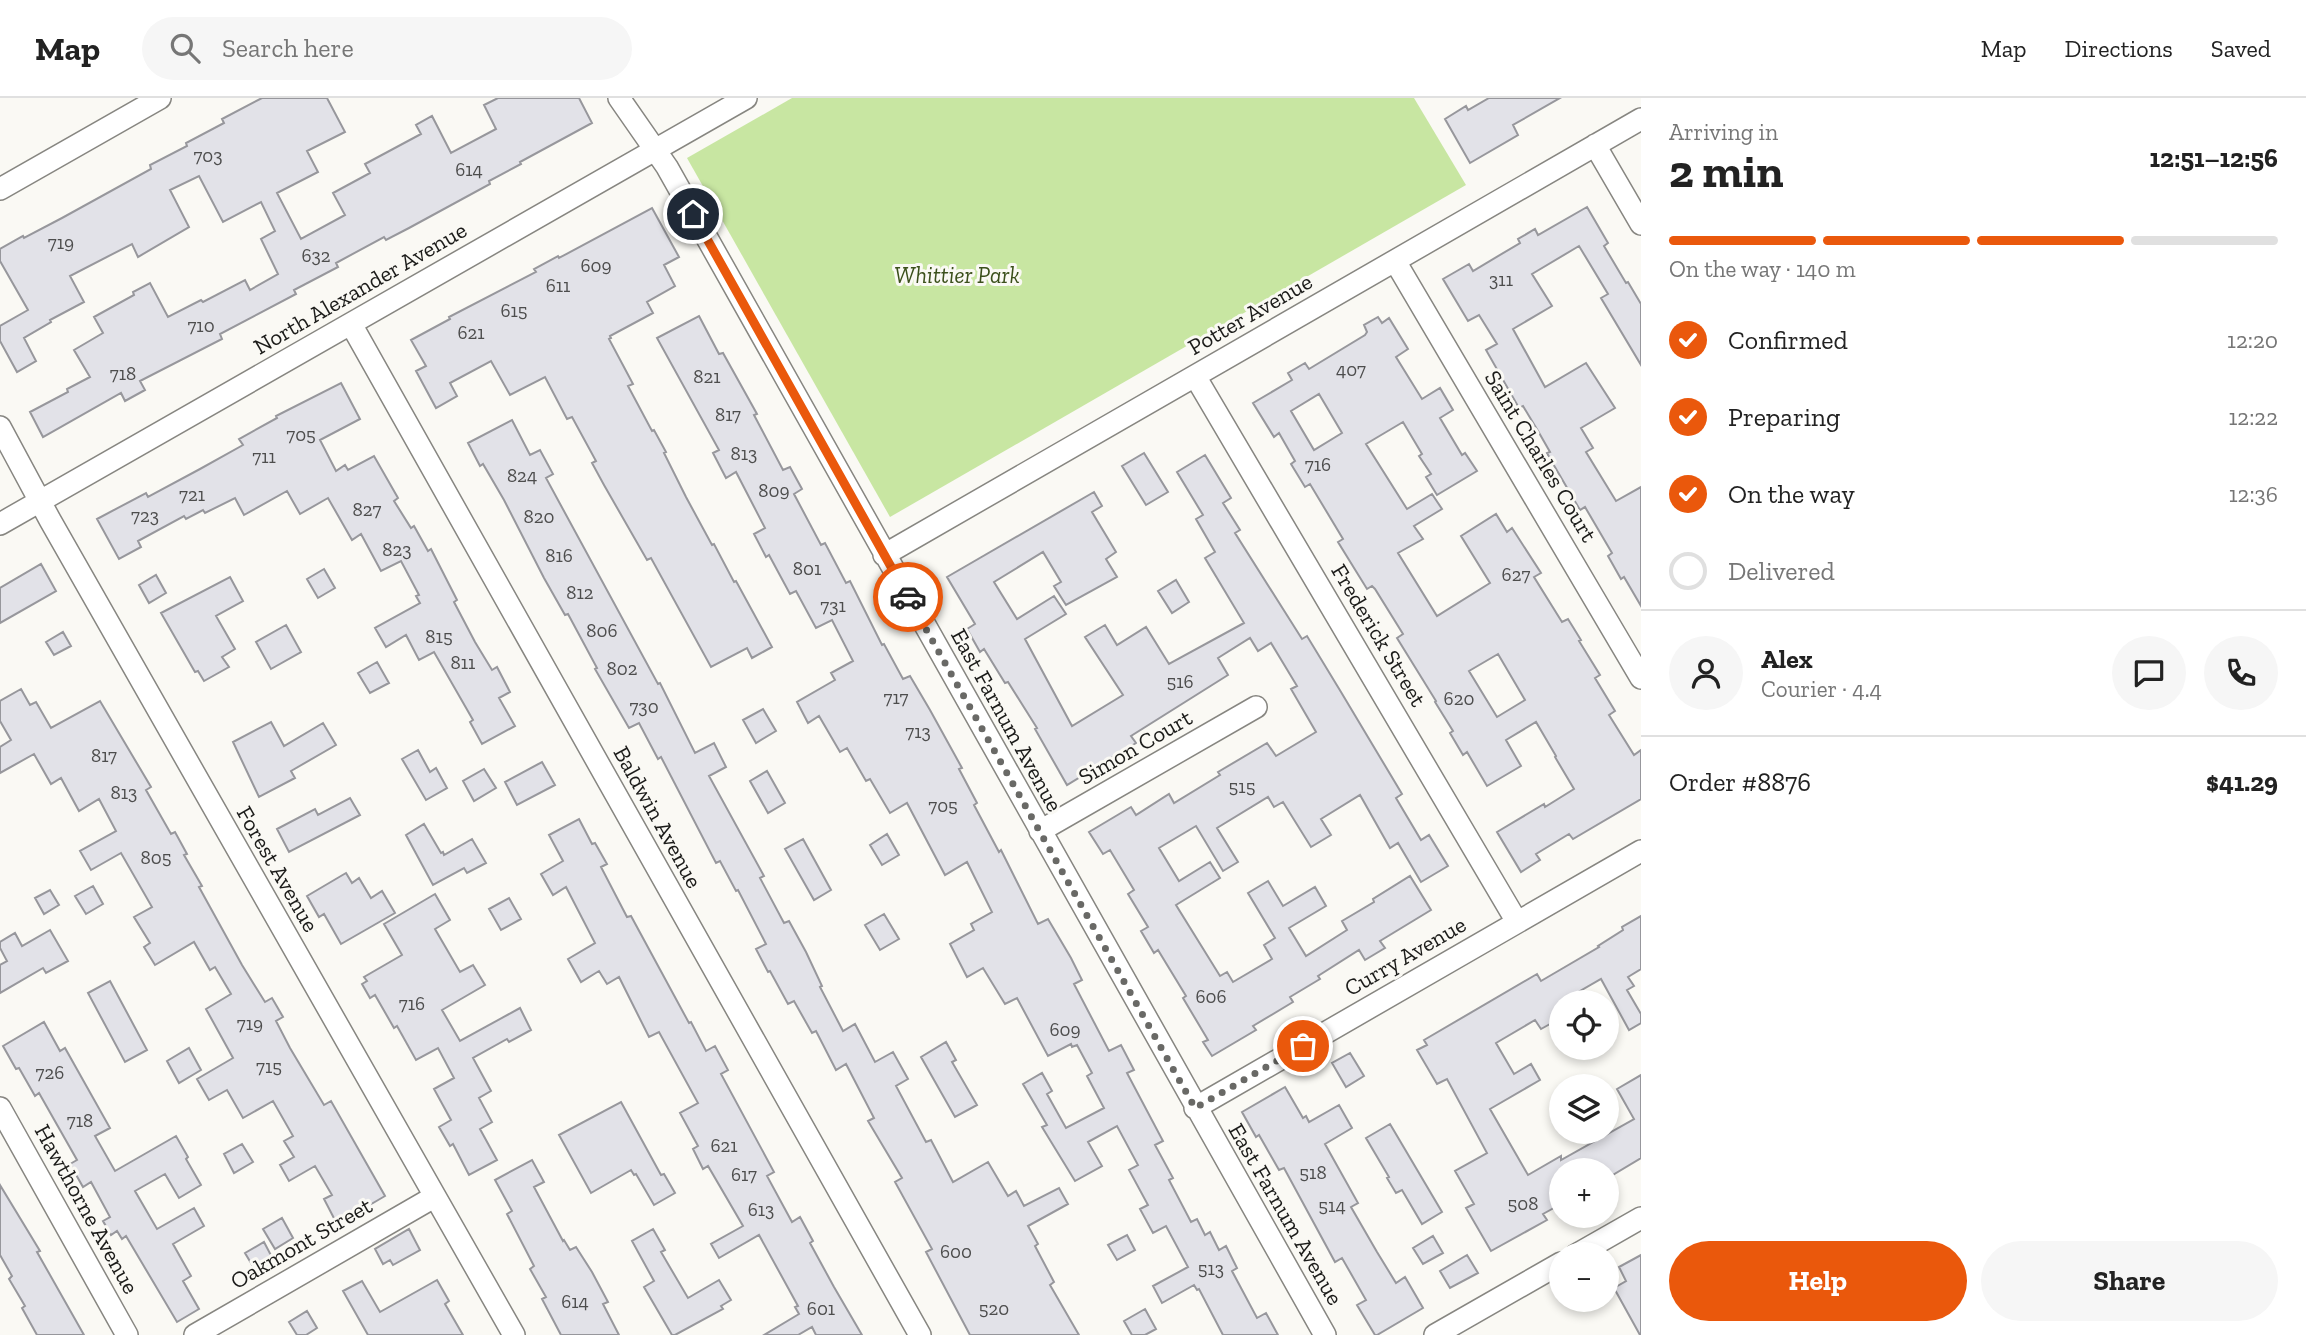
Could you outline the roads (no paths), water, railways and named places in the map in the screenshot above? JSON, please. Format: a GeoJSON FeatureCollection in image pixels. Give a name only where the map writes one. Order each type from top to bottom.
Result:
{"type":"FeatureCollection","features":[{"type":"Feature","properties":{"kind":"street"},"geometry":{"type":"LineString","coordinates":[[0,189],[160,98]]}},
{"type":"Feature","properties":{"kind":"street","name":"East Farnum Avenue"},"geometry":{"type":"LineString","coordinates":[[619,98],[667,167],[1325,1335]]}},
{"type":"Feature","properties":{"kind":"street","name":"North Alexander Avenue"},"geometry":{"type":"LineString","coordinates":[[0,524],[746,98]]}},
{"type":"Feature","properties":{"kind":"street","name":"Potter Avenue"},"geometry":{"type":"LineString","coordinates":[[884,555],[1641,119]]}},
{"type":"Feature","properties":{"kind":"street"},"geometry":{"type":"LineString","coordinates":[[1595,145],[1641,224]]}},
{"type":"Feature","properties":{"kind":"street","name":"Saint Charles Court"},"geometry":{"type":"LineString","coordinates":[[1395,261],[1641,678]]}},
{"type":"Feature","properties":{"kind":"street","name":"Baldwin Avenue"},"geometry":{"type":"LineString","coordinates":[[351,324],[920,1335]]}},
{"type":"Feature","properties":{"kind":"street","name":"Frederick Street"},"geometry":{"type":"LineString","coordinates":[[1195,376],[1517,922]]}},
{"type":"Feature","properties":{"kind":"street","name":"Forest Avenue"},"geometry":{"type":"LineString","coordinates":[[0,427],[514,1335]]}},
{"type":"Feature","properties":{"kind":"street","name":"Simon Court"},"geometry":{"type":"LineString","coordinates":[[1040,831],[1256,707]]}},
{"type":"Feature","properties":{"kind":"street","name":"Curry Avenue"},"geometry":{"type":"LineString","coordinates":[[1195,1108],[1641,851]]}},
{"type":"Feature","properties":{"kind":"street","name":"Hawthorne Avenue"},"geometry":{"type":"LineString","coordinates":[[0,1108],[127,1335]]}},
{"type":"Feature","properties":{"kind":"street","name":"Oakmont Street"},"geometry":{"type":"LineString","coordinates":[[195,1335],[435,1196]]}},
{"type":"Feature","properties":{"kind":"street"},"geometry":{"type":"LineString","coordinates":[[1599,1242],[1641,1218]]}},
{"type":"Feature","properties":{"kind":"street"},"geometry":{"type":"LineString","coordinates":[[1435,1335],[1549,1270]]}},
{"type":"Feature","properties":{"kind":"park label","name":"Whittier Park"},"geometry":{"type":"Point","coordinates":[957,275]}}]}
